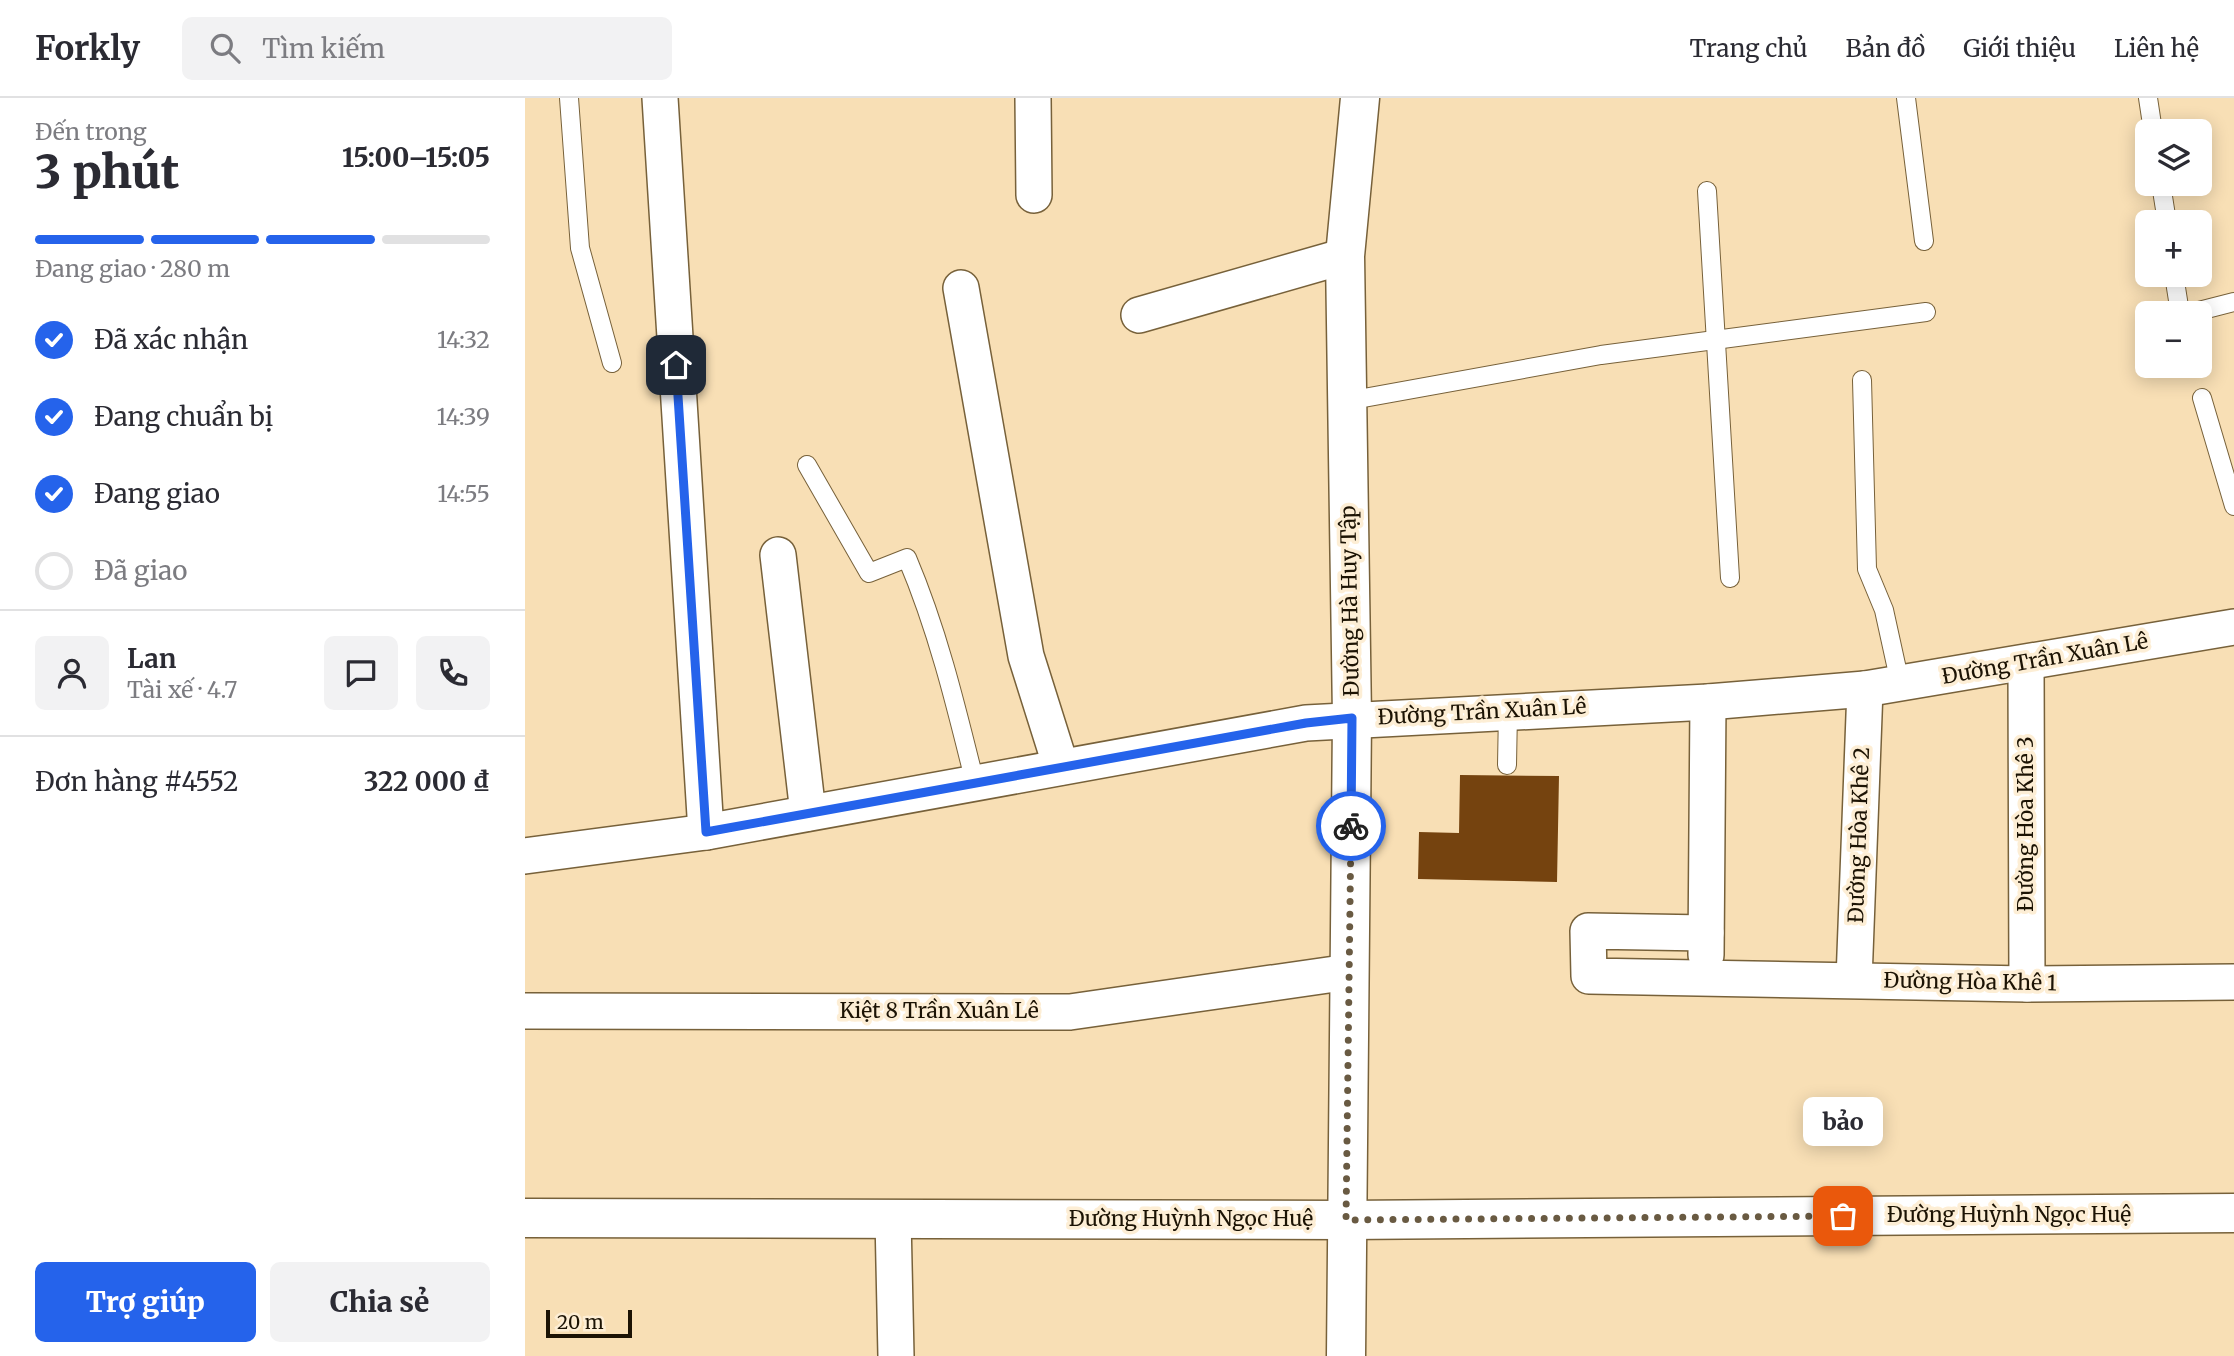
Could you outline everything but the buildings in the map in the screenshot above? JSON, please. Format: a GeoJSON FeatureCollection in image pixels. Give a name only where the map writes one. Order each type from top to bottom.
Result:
{"type":"FeatureCollection","features":[{"type":"Feature","properties":{"kind":"street"},"geometry":{"type":"LineString","coordinates":[[660,98],[706,832]]}},
{"type":"Feature","properties":{"kind":"street"},"geometry":{"type":"LineString","coordinates":[[1033,98],[1034,195]]}},
{"type":"Feature","properties":{"kind":"street","name":"Đường Hà Huy Tập"},"geometry":{"type":"LineString","coordinates":[[1346,1356],[1352,718],[1345,256],[1360,98]]}},
{"type":"Feature","properties":{"kind":"street"},"geometry":{"type":"LineString","coordinates":[[1139,315],[1345,256]]}},
{"type":"Feature","properties":{"kind":"street"},"geometry":{"type":"LineString","coordinates":[[961,288],[1026,656],[1061,767]]}},
{"type":"Feature","properties":{"kind":"street"},"geometry":{"type":"LineString","coordinates":[[778,555],[808,813]]}},
{"type":"Feature","properties":{"kind":"street","name":"Đường Trần Xuân Lê"},"geometry":{"type":"LineString","coordinates":[[525,856],[706,832],[1306,723],[1352,718],[1708,702],[1865,689],[2234,627]]}},
{"type":"Feature","properties":{"kind":"street","name":"Đường Hòa Khê 3"},"geometry":{"type":"LineString","coordinates":[[2026,664],[2027,984]]}},
{"type":"Feature","properties":{"kind":"street","name":"Đường Hòa Khê 2"},"geometry":{"type":"LineString","coordinates":[[1854,980],[1865,689]]}},
{"type":"Feature","properties":{"kind":"street"},"geometry":{"type":"LineString","coordinates":[[1706,976],[1708,702]]}},
{"type":"Feature","properties":{"kind":"street","name":"Đường Hòa Khê 1"},"geometry":{"type":"LineString","coordinates":[[1706,933],[1588,931],[1589,976],[1706,976],[2027,984],[2234,982]]}},
{"type":"Feature","properties":{"kind":"street","name":"Kiệt 8 Trần Xuân Lê"},"geometry":{"type":"LineString","coordinates":[[525,1011],[1070,1012],[1349,972]]}},
{"type":"Feature","properties":{"kind":"street","name":"Đường Huỳnh Ngọc Huệ"},"geometry":{"type":"LineString","coordinates":[[525,1218],[1346,1220],[2234,1213]]}},
{"type":"Feature","properties":{"kind":"street"},"geometry":{"type":"LineString","coordinates":[[893,1218],[896,1356]]}},
{"type":"Feature","properties":{"kind":"lane"},"geometry":{"type":"LineString","coordinates":[[569,98],[580,248],[612,363]]}},
{"type":"Feature","properties":{"kind":"lane"},"geometry":{"type":"LineString","coordinates":[[1906,98],[1924,241]]}},
{"type":"Feature","properties":{"kind":"lane"},"geometry":{"type":"LineString","coordinates":[[2148,98],[2151,119]]}},
{"type":"Feature","properties":{"kind":"lane"},"geometry":{"type":"LineString","coordinates":[[1707,191],[1730,578]]}},
{"type":"Feature","properties":{"kind":"lane"},"geometry":{"type":"LineString","coordinates":[[2212,308],[2234,302]]}},
{"type":"Feature","properties":{"kind":"lane"},"geometry":{"type":"LineString","coordinates":[[1347,401],[1601,355],[1926,312]]}},
{"type":"Feature","properties":{"kind":"lane"},"geometry":{"type":"LineString","coordinates":[[1862,380],[1867,569],[1884,610],[1900,683]]}},
{"type":"Feature","properties":{"kind":"lane"},"geometry":{"type":"LineString","coordinates":[[2202,398],[2234,506]]}},
{"type":"Feature","properties":{"kind":"lane"},"geometry":{"type":"LineString","coordinates":[[807,465],[869,573],[907,558],[926,604],[947,669],[975,783]]}},
{"type":"Feature","properties":{"kind":"lane"},"geometry":{"type":"LineString","coordinates":[[1507,765],[1508,711]]}},
{"type":"Feature","properties":{"kind":"way so far"},"geometry":{"type":"LineString","coordinates":[[1351,826],[1346,1220],[1843,1216]]}},
{"type":"Feature","properties":{"kind":"place","name":"bảo"},"geometry":{"type":"Point","coordinates":[1843,1216]}},
{"type":"Feature","properties":{"kind":"route"},"geometry":{"type":"LineString","coordinates":[[676,365],[706,832],[1306,723],[1352,718],[1351,826]]}}]}
